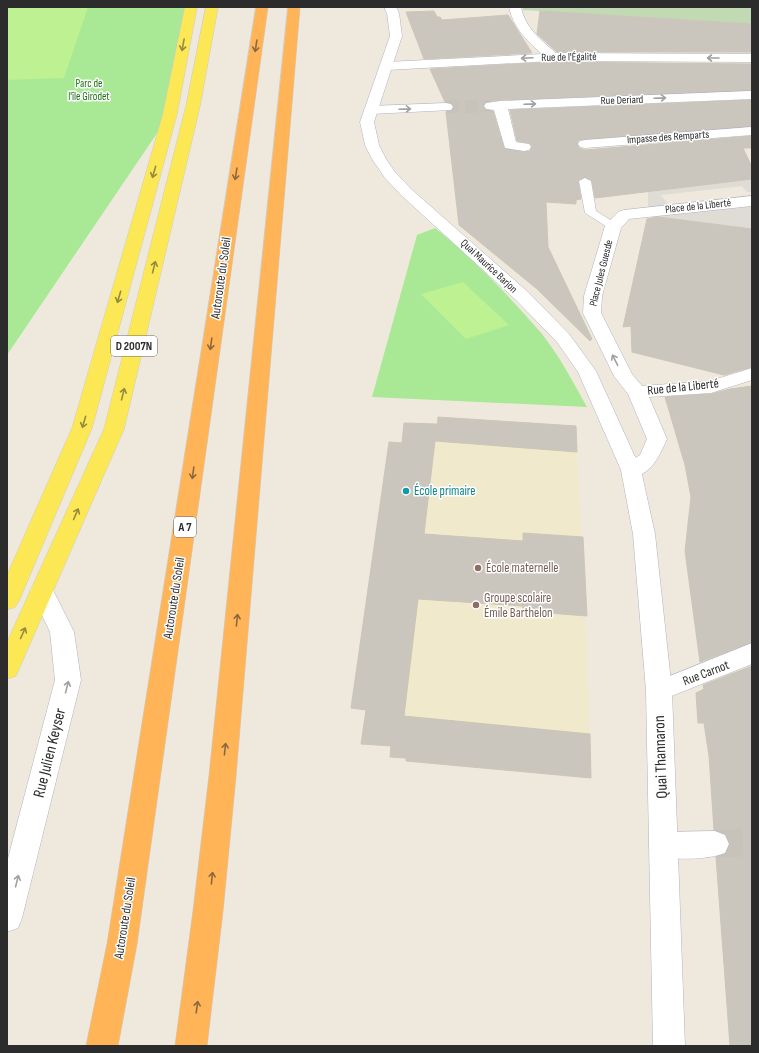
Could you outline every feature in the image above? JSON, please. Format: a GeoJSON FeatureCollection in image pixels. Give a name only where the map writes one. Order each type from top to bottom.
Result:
{"type":"FeatureCollection","features":[{"type":"Feature","properties":{"kind":"highway","name":"Autoroute du Soleil"},"geometry":{"type":"LineString","coordinates":[[102,1046],[123,936],[262,7]]}},
{"type":"Feature","properties":{"kind":"highway"},"geometry":{"type":"LineString","coordinates":[[191,1046],[206,940],[244,555],[276,186],[294,7]]}},
{"type":"Feature","properties":{"kind":"main road","name":"D 2007N"},"geometry":{"type":"LineString","coordinates":[[7,601],[82,428],[170,114],[191,7]]}},
{"type":"Feature","properties":{"kind":"main road","name":"D 2007N"},"geometry":{"type":"LineString","coordinates":[[7,669],[114,429],[193,106],[212,7]]}},
{"type":"Feature","properties":{"kind":"street","name":"Quai Maurice Barjon"},"geometry":{"type":"LineString","coordinates":[[390,7],[393,13],[396,36],[367,122],[372,145],[379,160],[390,175],[406,192],[522,296],[563,338],[587,372],[631,470]]}},
{"type":"Feature","properties":{"kind":"street"},"geometry":{"type":"LineString","coordinates":[[515,7],[519,20],[527,33],[553,57]]}},
{"type":"Feature","properties":{"kind":"street","name":"Rue de l'Égalité"},"geometry":{"type":"LineString","coordinates":[[387,66],[553,57],[752,58]]}},
{"type":"Feature","properties":{"kind":"street","name":"Rue Deriard"},"geometry":{"type":"LineString","coordinates":[[524,147],[510,145],[496,105],[752,95]]}},
{"type":"Feature","properties":{"kind":"street"},"geometry":{"type":"LineString","coordinates":[[371,110],[446,107]]}},
{"type":"Feature","properties":{"kind":"street","name":"Impasse des Remparts"},"geometry":{"type":"LineString","coordinates":[[585,144],[752,131]]}},
{"type":"Feature","properties":{"kind":"street","name":"Place de la Liberté"},"geometry":{"type":"LineString","coordinates":[[644,212],[752,201]]}},
{"type":"Feature","properties":{"kind":"street","name":"Place Jules Guesde"},"geometry":{"type":"LineString","coordinates":[[631,470],[648,459],[657,439],[636,392],[624,376],[592,313],[593,296],[604,253],[613,226],[624,215],[644,212]]}},
{"type":"Feature","properties":{"kind":"street","name":"Rue de la Liberté"},"geometry":{"type":"LineString","coordinates":[[636,392],[711,386],[752,374]]}},
{"type":"Feature","properties":{"kind":"street","name":"Quai Thannaron"},"geometry":{"type":"LineString","coordinates":[[631,470],[644,534],[659,691],[669,1046]]}},
{"type":"Feature","properties":{"kind":"street","name":"Rue Julien Keyser"},"geometry":{"type":"LineString","coordinates":[[7,918],[68,680],[62,632],[42,590]]}},
{"type":"Feature","properties":{"kind":"street","name":"Rue Carnot"},"geometry":{"type":"LineString","coordinates":[[659,691],[752,653]]}},
{"type":"Feature","properties":{"kind":"street"},"geometry":{"type":"LineString","coordinates":[[663,845],[715,844]]}},
{"type":"Feature","properties":{"kind":"lane"},"geometry":{"type":"LineString","coordinates":[[585,181],[591,213],[613,226]]}},
{"type":"Feature","properties":{"kind":"shaded area"},"geometry":{"type":"Polygon","coordinates":[[[752,179],[752,192],[747,192],[742,186],[661,195],[668,205],[648,208],[648,188],[752,179]]]}},
{"type":"Feature","properties":{"kind":"shaded area"},"geometry":{"type":"Polygon","coordinates":[[[752,204],[752,229],[649,216],[752,204]]]}},
{"type":"Feature","properties":{"kind":"shaded area","name":"Groupe scolaire Émile Barthelon"},"geometry":{"type":"Polygon","coordinates":[[[438,417],[576,426],[581,536],[583,537],[587,616],[585,616],[591,778],[406,761],[406,758],[390,757],[391,746],[361,744],[366,710],[351,708],[389,442],[402,443],[404,423],[437,424],[438,417]]]}},
{"type":"Feature","properties":{"kind":"green space","name":"Parc de l'île Girodet"},"geometry":{"type":"Polygon","coordinates":[[[7,7],[191,7],[170,114],[7,355],[7,7]]]}},
{"type":"Feature","properties":{"kind":"green space"},"geometry":{"type":"Polygon","coordinates":[[[7,7],[88,7],[64,78],[7,80],[7,7]]]}},
{"type":"Feature","properties":{"kind":"green space"},"geometry":{"type":"Polygon","coordinates":[[[523,7],[752,7],[752,24],[523,10],[523,7]]]}},
{"type":"Feature","properties":{"kind":"green space"},"geometry":{"type":"Polygon","coordinates":[[[435,228],[449,239],[491,279],[542,334],[549,343],[587,407],[372,397],[417,235],[435,228]]]}},
{"type":"Feature","properties":{"kind":"green space"},"geometry":{"type":"Polygon","coordinates":[[[463,282],[509,325],[466,339],[421,294],[463,282]]]}},
{"type":"Feature","properties":{"kind":"building"},"geometry":{"type":"Polygon","coordinates":[[[434,11],[437,17],[440,17],[442,20],[508,15],[532,53],[424,59],[406,12],[434,11]]]}},
{"type":"Feature","properties":{"kind":"building"},"geometry":{"type":"Polygon","coordinates":[[[540,11],[752,24],[752,52],[557,52],[537,34],[540,11]]]}},
{"type":"Feature","properties":{"kind":"building"},"geometry":{"type":"Polygon","coordinates":[[[553,62],[752,64],[752,90],[500,100],[486,102],[483,105],[486,110],[493,111],[504,148],[524,152],[530,151],[532,146],[529,143],[517,141],[510,110],[752,100],[752,126],[579,140],[577,143],[579,148],[585,150],[752,136],[752,148],[743,148],[752,167],[752,179],[595,198],[592,181],[584,177],[578,180],[581,199],[576,200],[576,204],[546,202],[548,247],[592,339],[590,341],[537,289],[459,225],[446,112],[452,111],[454,106],[451,103],[445,102],[430,69],[553,62]]]}},
{"type":"Feature","properties":{"kind":"building"},"geometry":{"type":"Polygon","coordinates":[[[658,217],[752,229],[752,367],[724,375],[632,352],[631,326],[623,327],[647,219],[658,217]]]}},
{"type":"Feature","properties":{"kind":"building"},"geometry":{"type":"Polygon","coordinates":[[[752,386],[752,642],[700,662],[685,551],[691,497],[685,465],[665,397],[711,394],[730,389],[752,386]]]}},
{"type":"Feature","properties":{"kind":"building"},"geometry":{"type":"Polygon","coordinates":[[[438,417],[576,426],[577,452],[435,441],[424,534],[523,541],[523,533],[583,537],[587,616],[522,611],[523,606],[418,599],[404,716],[590,734],[591,778],[406,761],[406,758],[390,757],[391,746],[361,744],[366,710],[351,708],[389,442],[402,443],[404,423],[437,424],[437,428],[438,417]]]}},
{"type":"Feature","properties":{"kind":"building"},"geometry":{"type":"Polygon","coordinates":[[[752,666],[752,1046],[730,1046],[716,857],[726,854],[730,843],[726,834],[714,830],[709,756],[704,723],[698,723],[696,693],[704,689],[703,685],[752,666]]]}},
{"type":"Feature","properties":{"kind":"tunnel"},"geometry":{"type":"LineString","coordinates":[[446,107],[491,106]]}},
{"type":"Feature","properties":{"kind":"tunnel"},"geometry":{"type":"LineString","coordinates":[[715,844],[752,842]]}},
{"type":"Feature","properties":{"kind":"place","name":"École primaire"},"geometry":{"type":"Point","coordinates":[406,491]}},
{"type":"Feature","properties":{"kind":"place","name":"École maternelle"},"geometry":{"type":"Point","coordinates":[478,568]}},
{"type":"Feature","properties":{"kind":"place","name":"Groupe scolaire Émile Barthelon"},"geometry":{"type":"Point","coordinates":[476,605]}}]}
